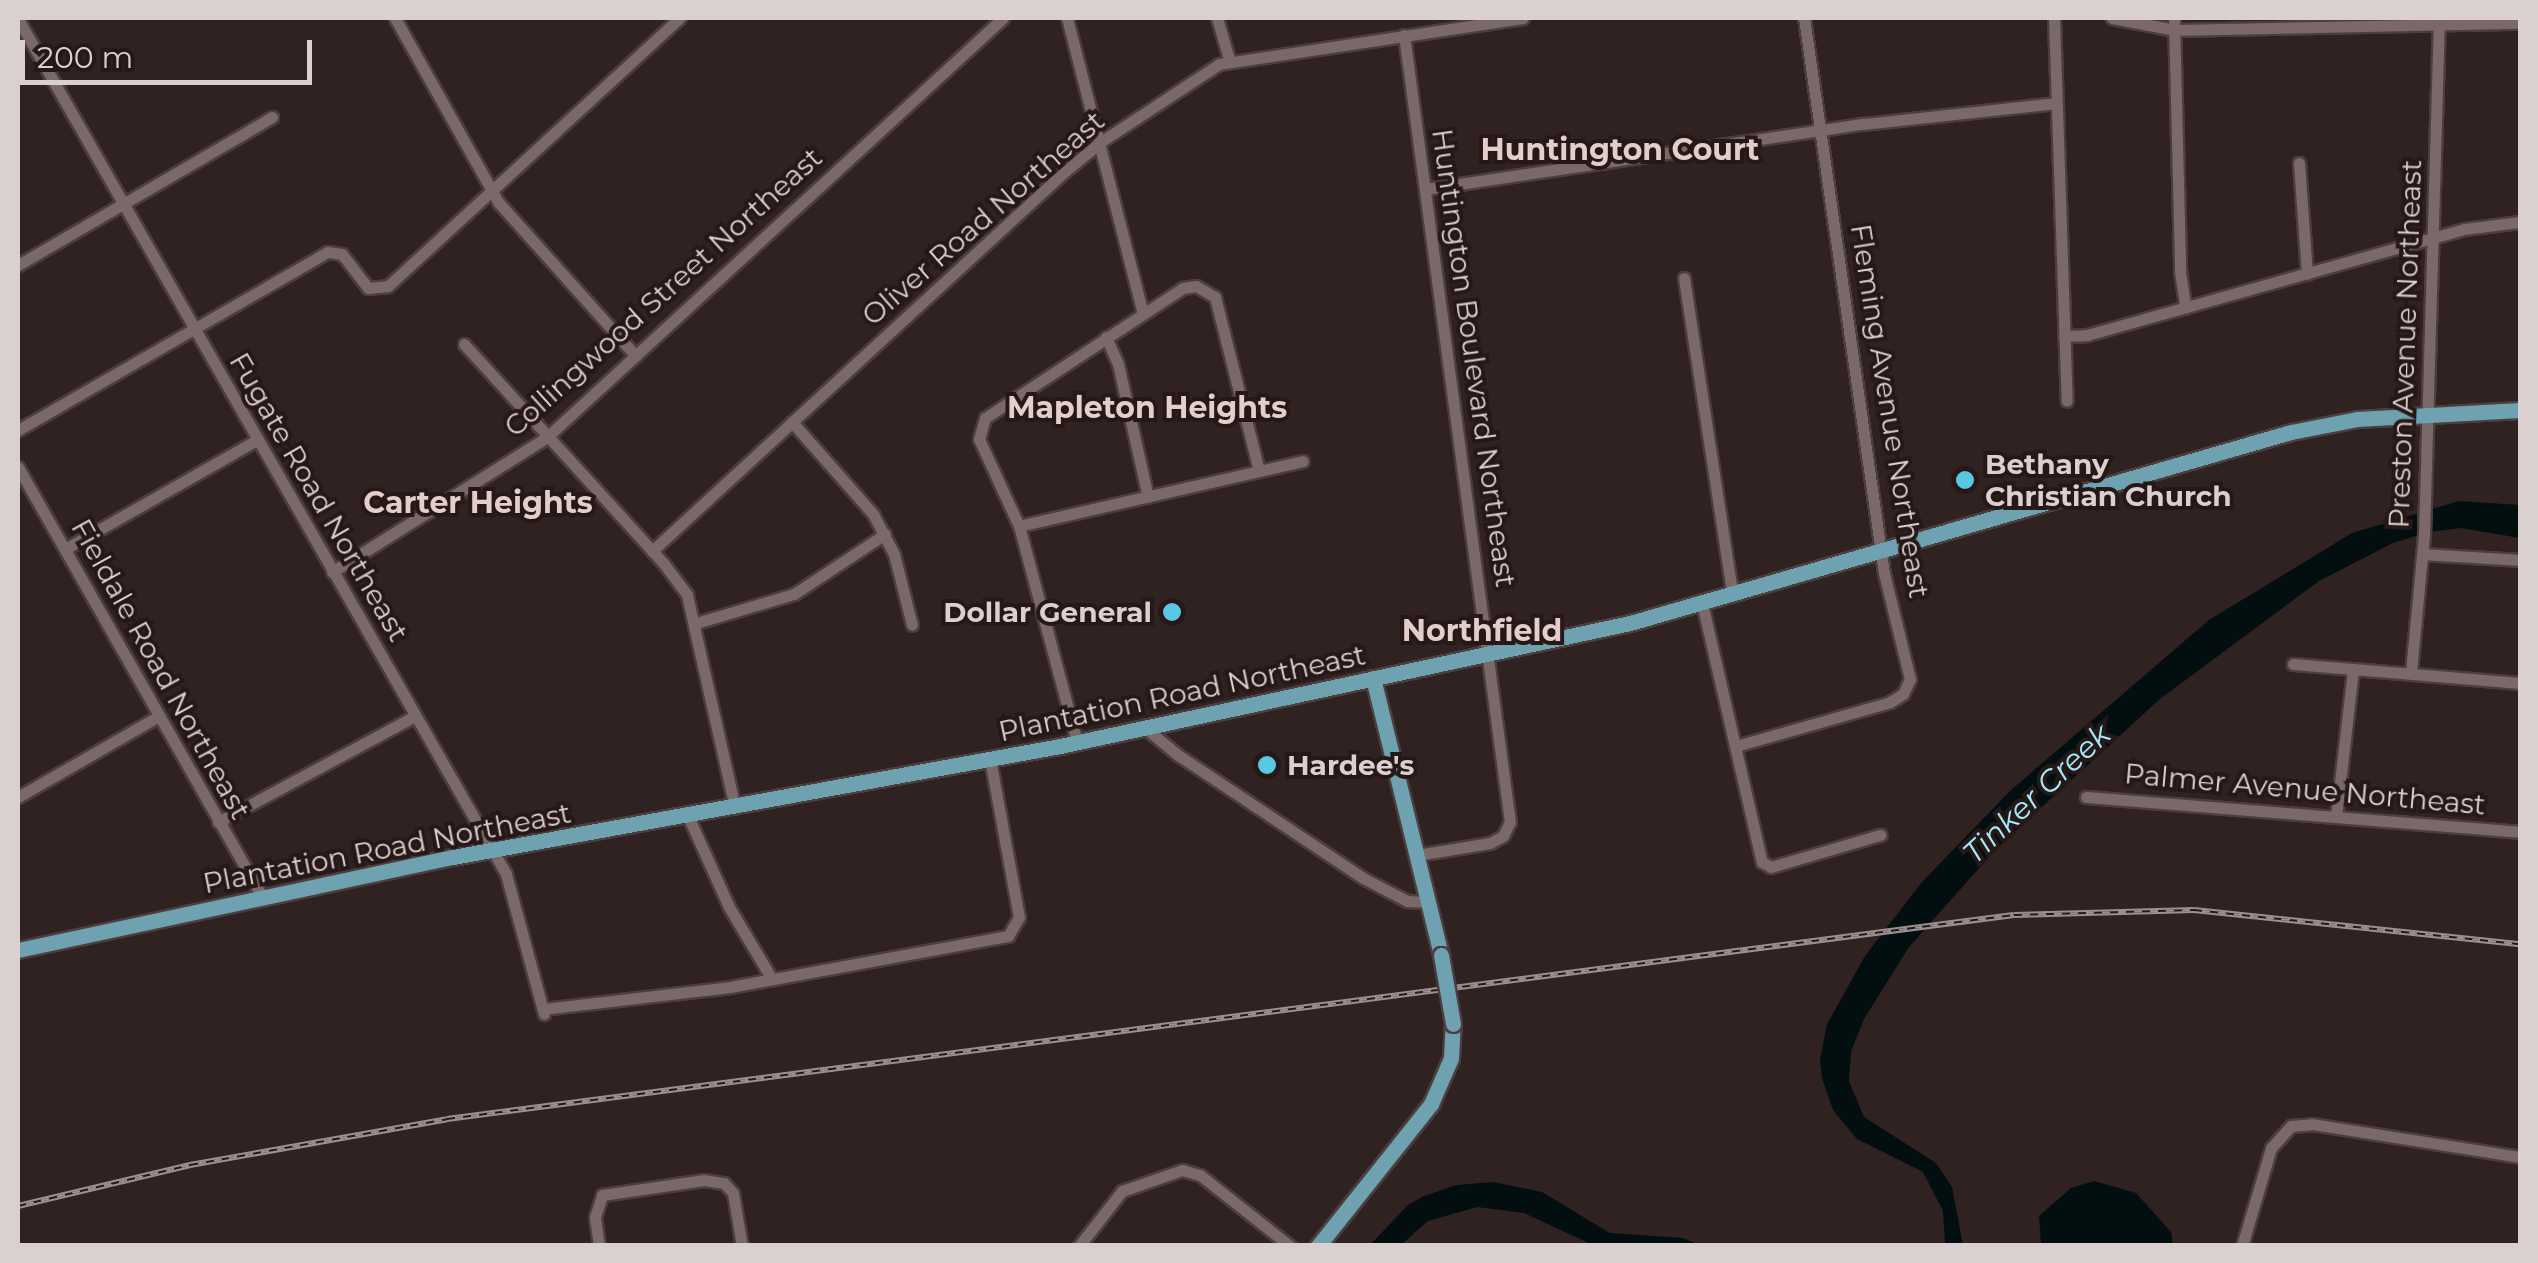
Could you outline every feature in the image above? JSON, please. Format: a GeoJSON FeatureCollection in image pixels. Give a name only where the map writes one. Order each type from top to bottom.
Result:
{"type":"FeatureCollection","features":[{"type":"Feature","properties":{"kind":"main road","name":"Plantation Road Northeast"},"geometry":{"type":"LineString","coordinates":[[18,950],[493,850],[1077,742],[1491,653],[1702,602],[2263,438],[2358,419],[2520,410]]}},
{"type":"Feature","properties":{"kind":"main road"},"geometry":{"type":"LineString","coordinates":[[1318,1246],[1431,1104],[1450,1058],[1452,1024],[1441,955],[1372,678]]}},
{"type":"Feature","properties":{"kind":"street"},"geometry":{"type":"LineString","coordinates":[[395,18],[491,190],[636,356]]}},
{"type":"Feature","properties":{"kind":"street"},"geometry":{"type":"LineString","coordinates":[[18,430],[331,250],[342,254],[363,284],[374,290],[388,286],[678,18]]}},
{"type":"Feature","properties":{"kind":"street","name":"Collingwood Street Northeast"},"geometry":{"type":"LineString","coordinates":[[332,572],[548,437],[1003,18]]}},
{"type":"Feature","properties":{"kind":"street"},"geometry":{"type":"LineString","coordinates":[[1067,18],[1143,314]]}},
{"type":"Feature","properties":{"kind":"street"},"geometry":{"type":"LineString","coordinates":[[1217,18],[1229,60]]}},
{"type":"Feature","properties":{"kind":"street","name":"Oliver Road Northeast"},"geometry":{"type":"LineString","coordinates":[[652,550],[1098,144],[1229,60],[1524,18]]}},
{"type":"Feature","properties":{"kind":"street","name":"Fleming Avenue Northeast"},"geometry":{"type":"LineString","coordinates":[[1736,746],[1890,702],[1902,694],[1911,670],[1882,549],[1804,18]]}},
{"type":"Feature","properties":{"kind":"street"},"geometry":{"type":"LineString","coordinates":[[2054,18],[2067,401]]}},
{"type":"Feature","properties":{"kind":"street"},"geometry":{"type":"LineString","coordinates":[[2112,18],[2174,24],[2520,23]]}},
{"type":"Feature","properties":{"kind":"street","name":"Fugate Road Northeast"},"geometry":{"type":"LineString","coordinates":[[18,19],[493,850],[518,909],[544,1011],[772,979]]}},
{"type":"Feature","properties":{"kind":"street","name":"Preston Avenue Northeast"},"geometry":{"type":"LineString","coordinates":[[2411,672],[2424,535],[2439,22]]}},
{"type":"Feature","properties":{"kind":"street"},"geometry":{"type":"LineString","coordinates":[[2174,24],[2180,272],[2186,308]]}},
{"type":"Feature","properties":{"kind":"street","name":"Huntington Boulevard Northeast"},"geometry":{"type":"LineString","coordinates":[[1404,34],[1491,653],[1508,829],[1490,843],[1417,855]]}},
{"type":"Feature","properties":{"kind":"street"},"geometry":{"type":"LineString","coordinates":[[1426,189],[1988,108],[2056,103]]}},
{"type":"Feature","properties":{"kind":"street"},"geometry":{"type":"LineString","coordinates":[[18,266],[272,117]]}},
{"type":"Feature","properties":{"kind":"street"},"geometry":{"type":"LineString","coordinates":[[2299,163],[2307,274]]}},
{"type":"Feature","properties":{"kind":"street"},"geometry":{"type":"LineString","coordinates":[[2064,336],[2086,335],[2464,229],[2520,222]]}},
{"type":"Feature","properties":{"kind":"street"},"geometry":{"type":"LineString","coordinates":[[1684,278],[1732,593]]}},
{"type":"Feature","properties":{"kind":"street"},"geometry":{"type":"LineString","coordinates":[[1077,742],[1019,526],[982,446],[981,425],[994,410],[1183,288],[1204,288],[1215,297],[1259,471]]}},
{"type":"Feature","properties":{"kind":"street"},"geometry":{"type":"LineString","coordinates":[[1106,337],[1118,364],[1148,497]]}},
{"type":"Feature","properties":{"kind":"street"},"geometry":{"type":"LineString","coordinates":[[464,344],[652,550],[687,595],[735,808]]}},
{"type":"Feature","properties":{"kind":"street"},"geometry":{"type":"LineString","coordinates":[[792,422],[864,503],[885,534],[912,625]]}},
{"type":"Feature","properties":{"kind":"street"},"geometry":{"type":"LineString","coordinates":[[65,549],[258,440]]}},
{"type":"Feature","properties":{"kind":"street"},"geometry":{"type":"LineString","coordinates":[[1019,526],[1304,461]]}},
{"type":"Feature","properties":{"kind":"street","name":"Fieldale Road Northeast"},"geometry":{"type":"LineString","coordinates":[[18,467],[262,896]]}},
{"type":"Feature","properties":{"kind":"street"},"geometry":{"type":"LineString","coordinates":[[696,623],[794,594],[885,534]]}},
{"type":"Feature","properties":{"kind":"street"},"geometry":{"type":"LineString","coordinates":[[2423,554],[2520,560]]}},
{"type":"Feature","properties":{"kind":"street"},"geometry":{"type":"LineString","coordinates":[[1702,602],[1757,856],[1768,866],[1880,835]]}},
{"type":"Feature","properties":{"kind":"street"},"geometry":{"type":"LineString","coordinates":[[2293,664],[2520,683]]}},
{"type":"Feature","properties":{"kind":"street"},"geometry":{"type":"LineString","coordinates":[[2336,817],[2352,670]]}},
{"type":"Feature","properties":{"kind":"street"},"geometry":{"type":"LineString","coordinates":[[18,798],[160,716]]}},
{"type":"Feature","properties":{"kind":"street"},"geometry":{"type":"LineString","coordinates":[[218,822],[414,716]]}},
{"type":"Feature","properties":{"kind":"street"},"geometry":{"type":"LineString","coordinates":[[1144,727],[1178,755],[1363,878],[1407,901],[1428,902]]}},
{"type":"Feature","properties":{"kind":"street"},"geometry":{"type":"LineString","coordinates":[[688,816],[729,907],[772,979],[1002,938],[1018,925],[990,758]]}},
{"type":"Feature","properties":{"kind":"street","name":"Palmer Avenue Northeast"},"geometry":{"type":"LineString","coordinates":[[2086,797],[2520,832]]}},
{"type":"Feature","properties":{"kind":"street"},"geometry":{"type":"LineString","coordinates":[[2242,1246],[2277,1137],[2291,1126],[2312,1124],[2520,1157]]}},
{"type":"Feature","properties":{"kind":"street"},"geometry":{"type":"LineString","coordinates":[[1079,1246],[1132,1184],[1182,1170],[1212,1184],[1290,1246]]}},
{"type":"Feature","properties":{"kind":"street"},"geometry":{"type":"LineString","coordinates":[[599,1246],[594,1217],[598,1200],[607,1193],[704,1180],[724,1183],[734,1193],[742,1246]]}},
{"type":"Feature","properties":{"kind":"water","name":"Tinker Creek"},"geometry":{"type":"Polygon","coordinates":[[[2459,501],[2520,505],[2520,538],[2461,528],[2429,532],[2393,543],[2319,581],[2160,699],[1998,847],[1909,947],[1864,1019],[1851,1052],[1849,1081],[1864,1117],[1936,1163],[1952,1187],[1963,1245],[1945,1245],[1943,1211],[1923,1172],[1857,1139],[1833,1110],[1822,1078],[1820,1060],[1827,1024],[1865,956],[1922,882],[2012,789],[2209,620],[2352,533],[2459,501]]]}},
{"type":"Feature","properties":{"kind":"water"},"geometry":{"type":"Polygon","coordinates":[[[2094,1181],[2136,1193],[2171,1232],[2173,1245],[2041,1245],[2039,1216],[2071,1188],[2094,1181]]]}},
{"type":"Feature","properties":{"kind":"water"},"geometry":{"type":"Polygon","coordinates":[[[1494,1182],[1542,1192],[1610,1233],[1683,1238],[1700,1245],[1593,1245],[1524,1213],[1477,1207],[1428,1221],[1401,1245],[1370,1245],[1408,1205],[1424,1196],[1456,1185],[1494,1182]]]}},
{"type":"Feature","properties":{"kind":"railway"},"geometry":{"type":"LineString","coordinates":[[18,1206],[190,1165],[447,1119],[2014,915],[2194,910],[2520,944]]}},
{"type":"Feature","properties":{"kind":"place","name":"Bethany Christian Church"},"geometry":{"type":"Point","coordinates":[1965,480]}},
{"type":"Feature","properties":{"kind":"place","name":"Dollar General"},"geometry":{"type":"Point","coordinates":[1172,612]}},
{"type":"Feature","properties":{"kind":"place","name":"Hardee's"},"geometry":{"type":"Point","coordinates":[1267,765]}},
{"type":"Feature","properties":{"kind":"district","name":"Huntington Court"},"geometry":{"type":"Point","coordinates":[1620,150]}},
{"type":"Feature","properties":{"kind":"district","name":"Mapleton Heights"},"geometry":{"type":"Point","coordinates":[1147,408]}},
{"type":"Feature","properties":{"kind":"district","name":"Carter Heights"},"geometry":{"type":"Point","coordinates":[478,503]}},
{"type":"Feature","properties":{"kind":"district","name":"Northfield"},"geometry":{"type":"Point","coordinates":[1482,631]}}]}
